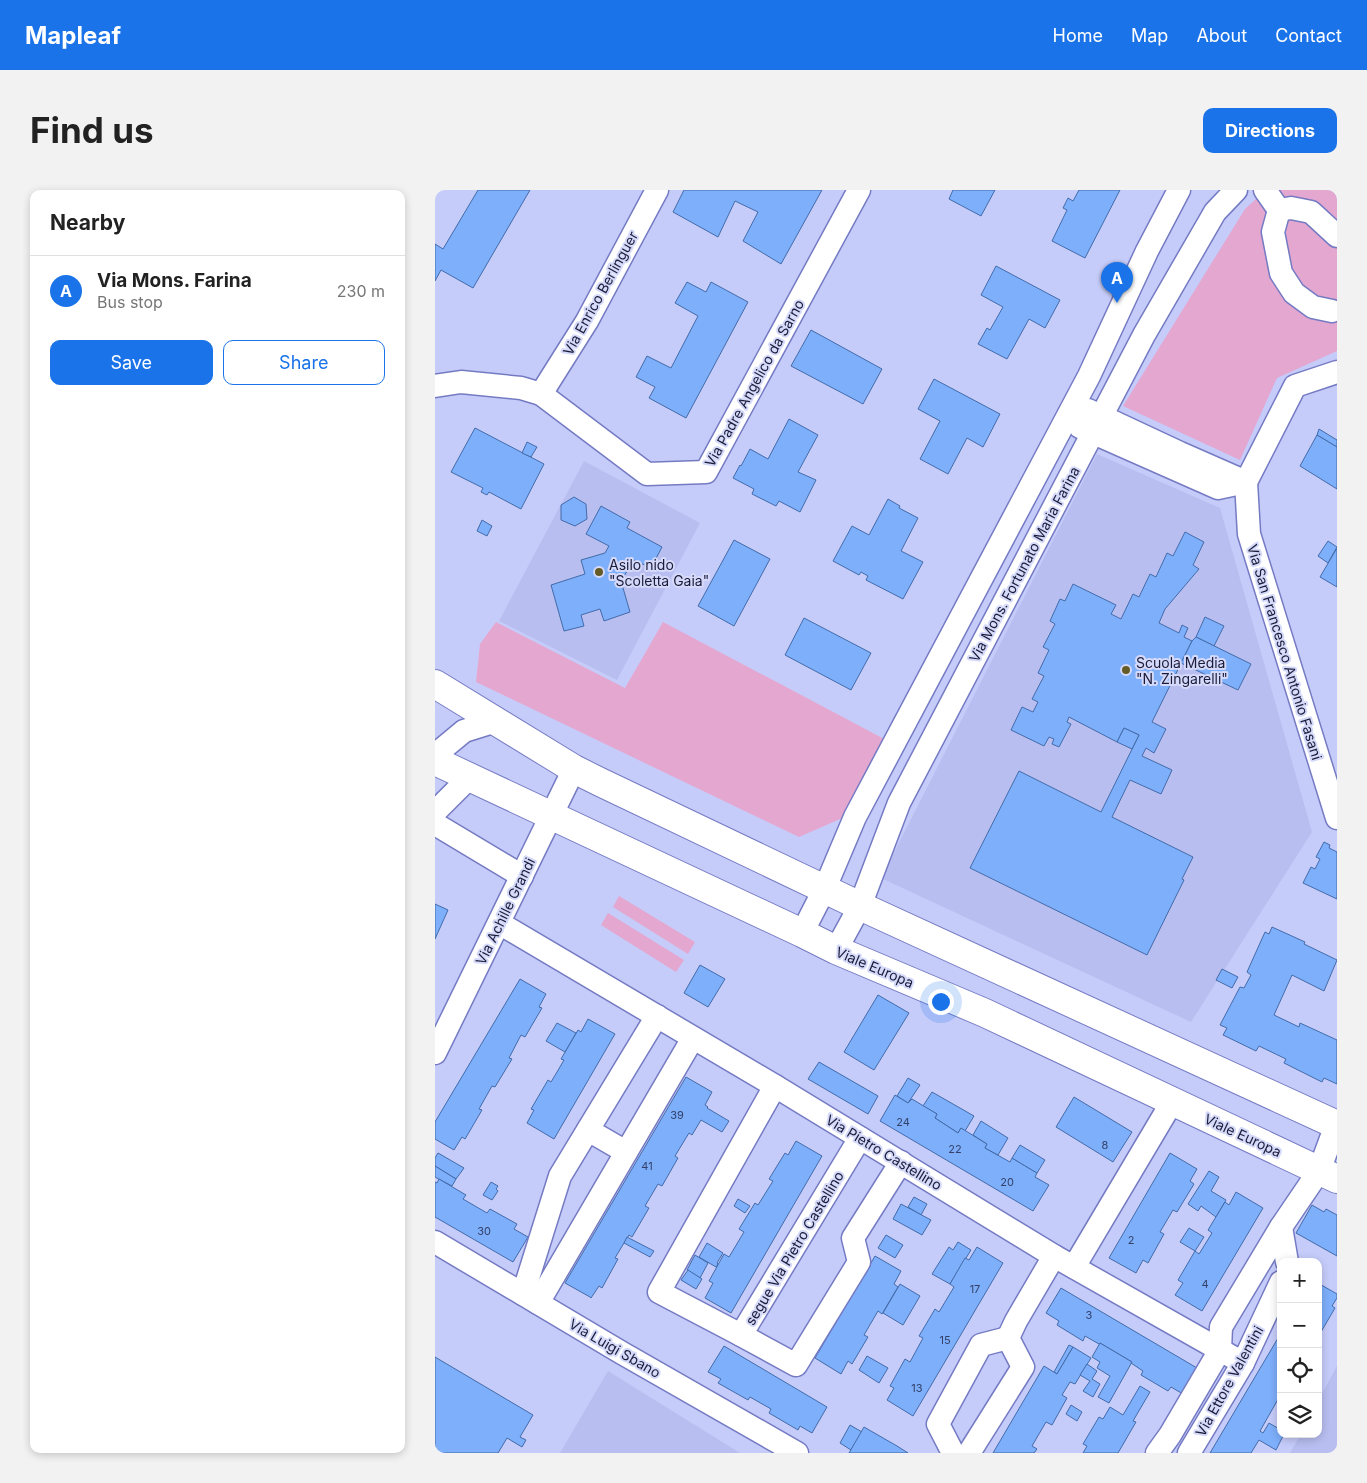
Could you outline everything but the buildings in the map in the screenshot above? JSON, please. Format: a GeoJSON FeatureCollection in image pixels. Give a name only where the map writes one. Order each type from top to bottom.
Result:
{"type":"FeatureCollection","features":[{"type":"Feature","properties":{"kind":"street","name":"Via Enrico Berlinguer"},"geometry":{"type":"LineString","coordinates":[[541,394],[587,321],[657,190]]}},
{"type":"Feature","properties":{"kind":"street","name":"Via Padre Angelico da Sarno"},"geometry":{"type":"LineString","coordinates":[[435,386],[461,382],[521,388],[541,394],[647,474],[707,472],[859,190]]}},
{"type":"Feature","properties":{"kind":"street"},"geometry":{"type":"LineString","coordinates":[[802,932],[825,888],[855,817],[1089,376],[1147,251],[1179,190]]}},
{"type":"Feature","properties":{"kind":"street","name":"Via Mons. Fortunato Maria Farina"},"geometry":{"type":"LineString","coordinates":[[836,950],[860,906],[899,803],[1143,335],[1215,212],[1236,190]]}},
{"type":"Feature","properties":{"kind":"street"},"geometry":{"type":"LineString","coordinates":[[1265,190],[1279,210]]}},
{"type":"Feature","properties":{"kind":"street"},"geometry":{"type":"LineString","coordinates":[[1279,210],[1291,208],[1311,212],[1337,236]]}},
{"type":"Feature","properties":{"kind":"street"},"geometry":{"type":"LineString","coordinates":[[1279,210],[1273,232],[1281,272],[1294,293],[1313,307],[1335,311]]}},
{"type":"Feature","properties":{"kind":"street"},"geometry":{"type":"LineString","coordinates":[[1070,412],[1218,488],[1246,482],[1295,386],[1337,372]]}},
{"type":"Feature","properties":{"kind":"street","name":"Via San Francesco Antonio Fasani"},"geometry":{"type":"LineString","coordinates":[[1246,482],[1249,534],[1337,818]]}},
{"type":"Feature","properties":{"kind":"street"},"geometry":{"type":"LineString","coordinates":[[435,684],[574,769],[860,906],[1337,1125]]}},
{"type":"Feature","properties":{"kind":"street"},"geometry":{"type":"LineString","coordinates":[[435,755],[464,731],[496,721]]}},
{"type":"Feature","properties":{"kind":"street","name":"Viale Europa"},"geometry":{"type":"LineString","coordinates":[[435,761],[802,932],[836,950],[985,1013],[1328,1175]]}},
{"type":"Feature","properties":{"kind":"street","name":"Via Achille Grandi"},"geometry":{"type":"LineString","coordinates":[[435,1053],[574,769]]}},
{"type":"Feature","properties":{"kind":"street"},"geometry":{"type":"LineString","coordinates":[[435,812],[469,778]]}},
{"type":"Feature","properties":{"kind":"street"},"geometry":{"type":"LineString","coordinates":[[435,824],[522,876]]}},
{"type":"Feature","properties":{"kind":"street","name":"Via Pietro Castellino"},"geometry":{"type":"LineString","coordinates":[[499,923],[775,1086],[1054,1256],[1243,1363]]}},
{"type":"Feature","properties":{"kind":"street"},"geometry":{"type":"LineString","coordinates":[[530,1298],[560,1176],[657,1016]]}},
{"type":"Feature","properties":{"kind":"street"},"geometry":{"type":"LineString","coordinates":[[530,1298],[626,1152],[693,1038]]}},
{"type":"Feature","properties":{"kind":"street"},"geometry":{"type":"LineString","coordinates":[[741,1335],[659,1292],[775,1086]]}},
{"type":"Feature","properties":{"kind":"street"},"geometry":{"type":"LineString","coordinates":[[1074,1267],[1172,1102]]}},
{"type":"Feature","properties":{"kind":"street","name":"Via Ettore Valentini"},"geometry":{"type":"LineString","coordinates":[[1157,1453],[1170,1435],[1219,1350],[1221,1327],[1281,1227],[1328,1175],[1337,1125]]}},
{"type":"Feature","properties":{"kind":"street"},"geometry":{"type":"LineString","coordinates":[[588,1130],[626,1152]]}},
{"type":"Feature","properties":{"kind":"street","name":"segue Via Pietro Castellino"},"geometry":{"type":"LineString","coordinates":[[860,1138],[741,1335],[795,1365],[859,1262],[853,1238],[901,1162]]}},
{"type":"Feature","properties":{"kind":"street"},"geometry":{"type":"LineString","coordinates":[[1281,1227],[1286,1258]]}},
{"type":"Feature","properties":{"kind":"street","name":"Via Luigi Sbano"},"geometry":{"type":"LineString","coordinates":[[435,1242],[797,1453]]}},
{"type":"Feature","properties":{"kind":"street"},"geometry":{"type":"LineString","coordinates":[[1008,1338],[1054,1256]]}},
{"type":"Feature","properties":{"kind":"street","name":"Via Ettore Valentini"},"geometry":{"type":"LineString","coordinates":[[1189,1453],[1243,1363],[1277,1291]]}},
{"type":"Feature","properties":{"kind":"street"},"geometry":{"type":"LineString","coordinates":[[953,1453],[938,1424],[981,1345],[1008,1338]]}},
{"type":"Feature","properties":{"kind":"street"},"geometry":{"type":"LineString","coordinates":[[969,1453],[1023,1367],[1008,1338]]}},
{"type":"Feature","properties":{"kind":"shaded area"},"geometry":{"type":"Polygon","coordinates":[[[1266,190],[1337,190],[1337,351],[1277,378],[1240,460],[1123,406],[1245,209],[1266,190]]]}},
{"type":"Feature","properties":{"kind":"shaded area","name":"Scuola Media \"N. Zingarelli\""},"geometry":{"type":"Polygon","coordinates":[[[1097,454],[1220,508],[1312,832],[1191,1022],[881,878],[1097,454]]]}},
{"type":"Feature","properties":{"kind":"shaded area","name":"Asilo nido \"Scoletta Gaia\""},"geometry":{"type":"Polygon","coordinates":[[[584,461],[700,523],[617,680],[499,621],[584,461]]]}},
{"type":"Feature","properties":{"kind":"shaded area"},"geometry":{"type":"Polygon","coordinates":[[[496,622],[625,688],[663,622],[888,741],[847,816],[799,837],[476,682],[480,644],[496,622]]]}},
{"type":"Feature","properties":{"kind":"shaded area"},"geometry":{"type":"Polygon","coordinates":[[[619,896],[695,942],[688,954],[613,907],[619,896]]]}},
{"type":"Feature","properties":{"kind":"shaded area"},"geometry":{"type":"Polygon","coordinates":[[[608,913],[684,960],[676,972],[601,925],[608,913]]]}},
{"type":"Feature","properties":{"kind":"shaded area"},"geometry":{"type":"Polygon","coordinates":[[[1337,1366],[1337,1453],[1290,1453],[1299,1438],[1322,1438],[1322,1394],[1337,1366]]]}},
{"type":"Feature","properties":{"kind":"shaded area"},"geometry":{"type":"Polygon","coordinates":[[[608,1371],[740,1453],[560,1453],[608,1371]]]}},
{"type":"Feature","properties":{"kind":"place","name":"Via Mons. Farina"},"geometry":{"type":"Point","coordinates":[1117,303]}},
{"type":"Feature","properties":{"kind":"place","name":"Asilo nido \"Scoletta Gaia\""},"geometry":{"type":"Point","coordinates":[599,572]}},
{"type":"Feature","properties":{"kind":"place","name":"Scuola Media \"N. Zingarelli\""},"geometry":{"type":"Point","coordinates":[1126,670]}}]}
